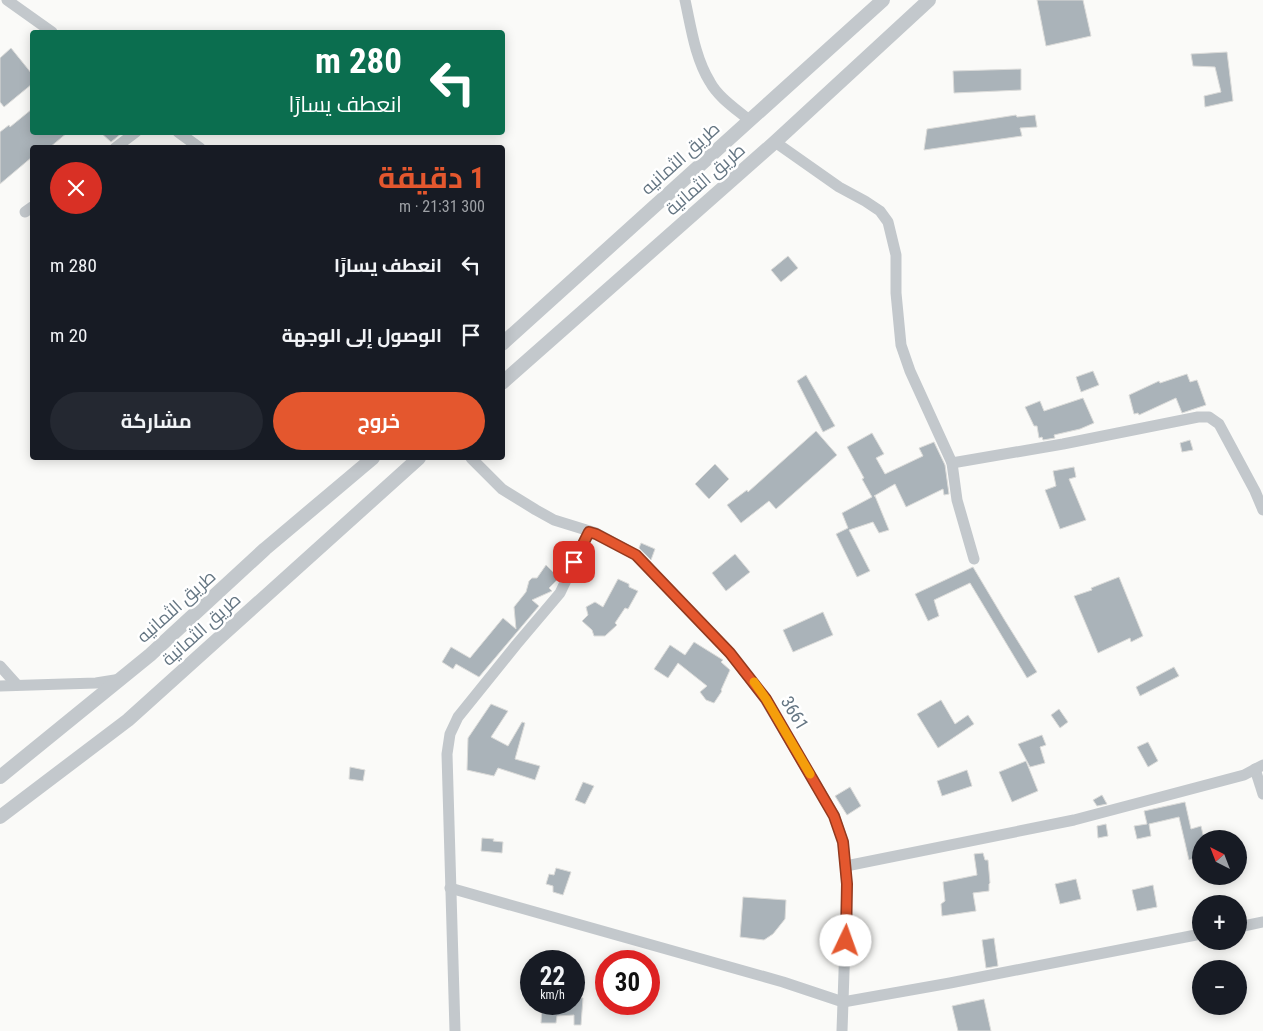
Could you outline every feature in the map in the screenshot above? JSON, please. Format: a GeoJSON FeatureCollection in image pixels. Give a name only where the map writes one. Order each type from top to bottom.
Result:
{"type":"FeatureCollection","features":[{"type":"Feature","properties":{"kind":"street"},"geometry":{"type":"LineString","coordinates":[[7,0],[49,30]]}},
{"type":"Feature","properties":{"kind":"street"},"geometry":{"type":"LineString","coordinates":[[685,0],[700,60],[710,83],[731,105],[749,120]]}},
{"type":"Feature","properties":{"kind":"street","name":"طريق الثمانيه"},"geometry":{"type":"LineString","coordinates":[[505,341],[883,0]]}},
{"type":"Feature","properties":{"kind":"street","name":"طريق الثمانية"},"geometry":{"type":"LineString","coordinates":[[505,380],[775,142],[929,0]]}},
{"type":"Feature","properties":{"kind":"street"},"geometry":{"type":"LineString","coordinates":[[119,145],[132,135]]}},
{"type":"Feature","properties":{"kind":"street"},"geometry":{"type":"LineString","coordinates":[[182,135],[196,145]]}},
{"type":"Feature","properties":{"kind":"street"},"geometry":{"type":"LineString","coordinates":[[775,142],[839,187],[880,211],[888,222],[896,255],[896,293],[901,345],[910,371],[952,463],[957,500],[974,559]]}},
{"type":"Feature","properties":{"kind":"street"},"geometry":{"type":"LineString","coordinates":[[952,463],[1063,444],[1198,417],[1209,417],[1219,424],[1255,491],[1263,510]]}},
{"type":"Feature","properties":{"kind":"street","name":"طريق الثمانيه"},"geometry":{"type":"LineString","coordinates":[[0,776],[150,655],[265,550],[370,460]]}},
{"type":"Feature","properties":{"kind":"street","name":"طريق الثمانية"},"geometry":{"type":"LineString","coordinates":[[0,818],[128,720],[417,460]]}},
{"type":"Feature","properties":{"kind":"street","name":"3661"},"geometry":{"type":"LineString","coordinates":[[473,460],[502,489],[520,501],[554,520],[596,534],[636,555],[750,676],[776,716],[834,816],[843,842],[846,866],[847,922],[842,1031]]}},
{"type":"Feature","properties":{"kind":"street"},"geometry":{"type":"LineString","coordinates":[[456,1031],[447,754],[450,734],[458,717],[560,593],[589,532]]}},
{"type":"Feature","properties":{"kind":"street"},"geometry":{"type":"LineString","coordinates":[[0,666],[17,685]]}},
{"type":"Feature","properties":{"kind":"street"},"geometry":{"type":"LineString","coordinates":[[0,686],[96,682],[121,679]]}},
{"type":"Feature","properties":{"kind":"street"},"geometry":{"type":"LineString","coordinates":[[846,866],[1074,820],[1244,775],[1259,767],[1263,794]]}},
{"type":"Feature","properties":{"kind":"street"},"geometry":{"type":"LineString","coordinates":[[450,888],[783,982],[843,1002],[1192,936]]}},
{"type":"Feature","properties":{"kind":"street"},"geometry":{"type":"LineString","coordinates":[[1247,925],[1263,922]]}},
{"type":"Feature","properties":{"kind":"building"},"geometry":{"type":"Polygon","coordinates":[[[1037,0],[1083,0],[1091,36],[1046,46],[1037,0]]]}},
{"type":"Feature","properties":{"kind":"building"},"geometry":{"type":"Polygon","coordinates":[[[11,48],[30,72],[30,86],[4,107],[0,102],[0,58],[11,48]]]}},
{"type":"Feature","properties":{"kind":"building"},"geometry":{"type":"Polygon","coordinates":[[[1227,52],[1233,101],[1205,107],[1204,96],[1221,92],[1215,67],[1193,66],[1191,54],[1227,52]]]}},
{"type":"Feature","properties":{"kind":"building"},"geometry":{"type":"Polygon","coordinates":[[[1021,69],[1021,90],[954,93],[953,71],[1021,69]]]}},
{"type":"Feature","properties":{"kind":"building"},"geometry":{"type":"Polygon","coordinates":[[[30,111],[30,135],[64,135],[53,145],[30,145],[30,159],[0,184],[0,132],[9,125],[10,127],[30,111]]]}},
{"type":"Feature","properties":{"kind":"building"},"geometry":{"type":"Polygon","coordinates":[[[1016,115],[1017,117],[1035,115],[1037,127],[1020,128],[1022,136],[924,150],[927,129],[1016,115]]]}},
{"type":"Feature","properties":{"kind":"building"},"geometry":{"type":"Polygon","coordinates":[[[103,135],[119,135],[111,142],[103,135]]]}},
{"type":"Feature","properties":{"kind":"building"},"geometry":{"type":"Polygon","coordinates":[[[788,256],[798,268],[781,282],[771,270],[788,256]]]}},
{"type":"Feature","properties":{"kind":"building"},"geometry":{"type":"Polygon","coordinates":[[[1093,371],[1099,385],[1081,392],[1076,377],[1093,371]]]}},
{"type":"Feature","properties":{"kind":"building"},"geometry":{"type":"Polygon","coordinates":[[[1187,374],[1190,382],[1197,380],[1206,405],[1182,413],[1176,398],[1139,415],[1138,413],[1134,414],[1129,395],[1159,381],[1160,383],[1187,374]]]}},
{"type":"Feature","properties":{"kind":"building"},"geometry":{"type":"Polygon","coordinates":[[[806,375],[835,426],[823,432],[797,381],[806,375]]]}},
{"type":"Feature","properties":{"kind":"building"},"geometry":{"type":"Polygon","coordinates":[[[1083,398],[1094,423],[1080,429],[1054,435],[1055,438],[1043,440],[1042,437],[1039,438],[1037,426],[1034,426],[1025,407],[1040,401],[1044,411],[1083,398]]]}},
{"type":"Feature","properties":{"kind":"building"},"geometry":{"type":"Polygon","coordinates":[[[816,431],[837,455],[776,509],[769,501],[741,523],[727,505],[747,490],[748,492],[816,431]]]}},
{"type":"Feature","properties":{"kind":"building"},"geometry":{"type":"Polygon","coordinates":[[[872,433],[884,454],[876,458],[885,474],[923,456],[919,448],[934,442],[945,465],[949,494],[944,495],[943,489],[906,507],[895,484],[874,496],[889,530],[879,533],[873,522],[849,530],[870,571],[857,577],[836,534],[848,528],[842,513],[872,497],[847,447],[872,433]]]}},
{"type":"Feature","properties":{"kind":"building"},"geometry":{"type":"Polygon","coordinates":[[[1190,440],[1193,450],[1182,452],[1180,443],[1190,440]]]}},
{"type":"Feature","properties":{"kind":"building"},"geometry":{"type":"Polygon","coordinates":[[[715,464],[729,479],[709,499],[695,484],[715,464]]]}},
{"type":"Feature","properties":{"kind":"building"},"geometry":{"type":"Polygon","coordinates":[[[1074,467],[1076,477],[1069,479],[1086,520],[1060,529],[1045,490],[1056,486],[1053,471],[1074,467]]]}},
{"type":"Feature","properties":{"kind":"building"},"geometry":{"type":"Polygon","coordinates":[[[641,543],[655,549],[651,560],[639,548],[641,543]]]}},
{"type":"Feature","properties":{"kind":"building"},"geometry":{"type":"Polygon","coordinates":[[[735,554],[750,572],[726,591],[712,573],[735,554]]]}},
{"type":"Feature","properties":{"kind":"building"},"geometry":{"type":"Polygon","coordinates":[[[546,565],[559,578],[549,588],[552,591],[532,600],[539,606],[479,677],[456,664],[453,669],[442,662],[451,647],[470,658],[503,618],[516,629],[514,607],[526,592],[529,581],[532,578],[537,578],[546,565]]]}},
{"type":"Feature","properties":{"kind":"building"},"geometry":{"type":"Polygon","coordinates":[[[973,567],[1037,672],[1027,678],[970,583],[934,600],[939,616],[928,621],[915,594],[973,567]]]}},
{"type":"Feature","properties":{"kind":"building"},"geometry":{"type":"Polygon","coordinates":[[[1119,577],[1143,636],[1131,642],[1130,638],[1098,653],[1074,596],[1119,577]]]}},
{"type":"Feature","properties":{"kind":"building"},"geometry":{"type":"Polygon","coordinates":[[[618,579],[638,591],[628,609],[625,608],[615,623],[617,625],[605,636],[594,636],[592,630],[582,621],[588,615],[586,607],[595,602],[603,607],[618,579]]]}},
{"type":"Feature","properties":{"kind":"building"},"geometry":{"type":"Polygon","coordinates":[[[823,612],[833,635],[793,652],[783,630],[823,612]]]}},
{"type":"Feature","properties":{"kind":"building"},"geometry":{"type":"Polygon","coordinates":[[[694,642],[723,660],[721,662],[730,670],[722,691],[714,703],[706,700],[700,692],[707,686],[678,663],[668,678],[654,669],[670,645],[685,655],[694,642]]]}},
{"type":"Feature","properties":{"kind":"building"},"geometry":{"type":"Polygon","coordinates":[[[1174,667],[1179,676],[1140,696],[1136,687],[1174,667]]]}},
{"type":"Feature","properties":{"kind":"building"},"geometry":{"type":"Polygon","coordinates":[[[941,700],[955,724],[968,715],[974,724],[938,748],[917,714],[941,700]]]}},
{"type":"Feature","properties":{"kind":"building"},"geometry":{"type":"Polygon","coordinates":[[[491,704],[508,711],[491,737],[508,746],[522,722],[525,723],[515,759],[540,766],[535,780],[498,768],[494,776],[467,770],[468,738],[491,704]]]}},
{"type":"Feature","properties":{"kind":"building"},"geometry":{"type":"Polygon","coordinates":[[[1059,709],[1068,722],[1060,728],[1051,715],[1059,709]]]}},
{"type":"Feature","properties":{"kind":"building"},"geometry":{"type":"Polygon","coordinates":[[[1042,735],[1046,745],[1040,747],[1045,763],[1030,767],[1018,744],[1042,735]]]}},
{"type":"Feature","properties":{"kind":"building"},"geometry":{"type":"Polygon","coordinates":[[[1148,742],[1158,761],[1148,767],[1137,747],[1148,742]]]}},
{"type":"Feature","properties":{"kind":"building"},"geometry":{"type":"Polygon","coordinates":[[[1026,761],[1038,791],[1012,802],[999,772],[1026,761]]]}},
{"type":"Feature","properties":{"kind":"building"},"geometry":{"type":"Polygon","coordinates":[[[350,767],[365,770],[363,781],[349,779],[350,767]]]}},
{"type":"Feature","properties":{"kind":"building"},"geometry":{"type":"Polygon","coordinates":[[[967,770],[972,786],[942,796],[937,781],[967,770]]]}},
{"type":"Feature","properties":{"kind":"building"},"geometry":{"type":"Polygon","coordinates":[[[583,782],[594,786],[585,804],[575,800],[583,782]]]}},
{"type":"Feature","properties":{"kind":"building"},"geometry":{"type":"Polygon","coordinates":[[[850,787],[861,806],[847,815],[835,796],[850,787]]]}},
{"type":"Feature","properties":{"kind":"building"},"geometry":{"type":"Polygon","coordinates":[[[1102,795],[1107,804],[1097,806],[1093,800],[1102,795]]]}},
{"type":"Feature","properties":{"kind":"building"},"geometry":{"type":"Polygon","coordinates":[[[1185,802],[1191,829],[1201,826],[1202,830],[1192,830],[1192,859],[1189,860],[1179,817],[1149,824],[1151,836],[1137,839],[1134,826],[1147,824],[1144,811],[1185,802]]]}},
{"type":"Feature","properties":{"kind":"building"},"geometry":{"type":"Polygon","coordinates":[[[1106,824],[1108,836],[1098,838],[1097,826],[1106,824]]]}},
{"type":"Feature","properties":{"kind":"building"},"geometry":{"type":"Polygon","coordinates":[[[482,838],[503,842],[502,853],[481,851],[482,838]]]}},
{"type":"Feature","properties":{"kind":"building"},"geometry":{"type":"Polygon","coordinates":[[[983,853],[985,860],[988,860],[990,883],[989,891],[973,893],[976,911],[942,916],[941,904],[945,901],[943,882],[977,875],[974,854],[983,853]]]}},
{"type":"Feature","properties":{"kind":"building"},"geometry":{"type":"Polygon","coordinates":[[[556,868],[571,872],[563,895],[553,892],[553,886],[546,884],[549,874],[554,875],[556,868]]]}},
{"type":"Feature","properties":{"kind":"building"},"geometry":{"type":"Polygon","coordinates":[[[1076,879],[1081,899],[1060,904],[1055,884],[1076,879]]]}},
{"type":"Feature","properties":{"kind":"building"},"geometry":{"type":"Polygon","coordinates":[[[1153,885],[1157,907],[1137,911],[1132,890],[1153,885]]]}},
{"type":"Feature","properties":{"kind":"building"},"geometry":{"type":"Polygon","coordinates":[[[743,897],[786,900],[785,919],[773,934],[764,940],[740,937],[743,897]]]}},
{"type":"Feature","properties":{"kind":"building"},"geometry":{"type":"Polygon","coordinates":[[[994,938],[998,966],[986,968],[982,940],[994,938]]]}},
{"type":"Feature","properties":{"kind":"building"},"geometry":{"type":"Polygon","coordinates":[[[984,999],[991,1031],[958,1031],[952,1006],[984,999]]]}},
{"type":"Feature","properties":{"kind":"building"},"geometry":{"type":"Polygon","coordinates":[[[541,1015],[574,1015],[557,1016],[556,1023],[541,1023],[541,1015]]]}},
{"type":"Feature","properties":{"kind":"building"},"geometry":{"type":"Polygon","coordinates":[[[574,1015],[582,1015],[581,1025],[574,1025],[574,1015]]]}},
{"type":"Feature","properties":{"kind":"slow traffic"},"geometry":{"type":"LineString","coordinates":[[754,682],[810,774]]}},
{"type":"Feature","properties":{"kind":"route"},"geometry":{"type":"LineString","coordinates":[[574,562],[589,532],[636,555],[750,676],[808,769],[822,798],[834,816],[843,842],[846,866],[846,941]]}}]}
